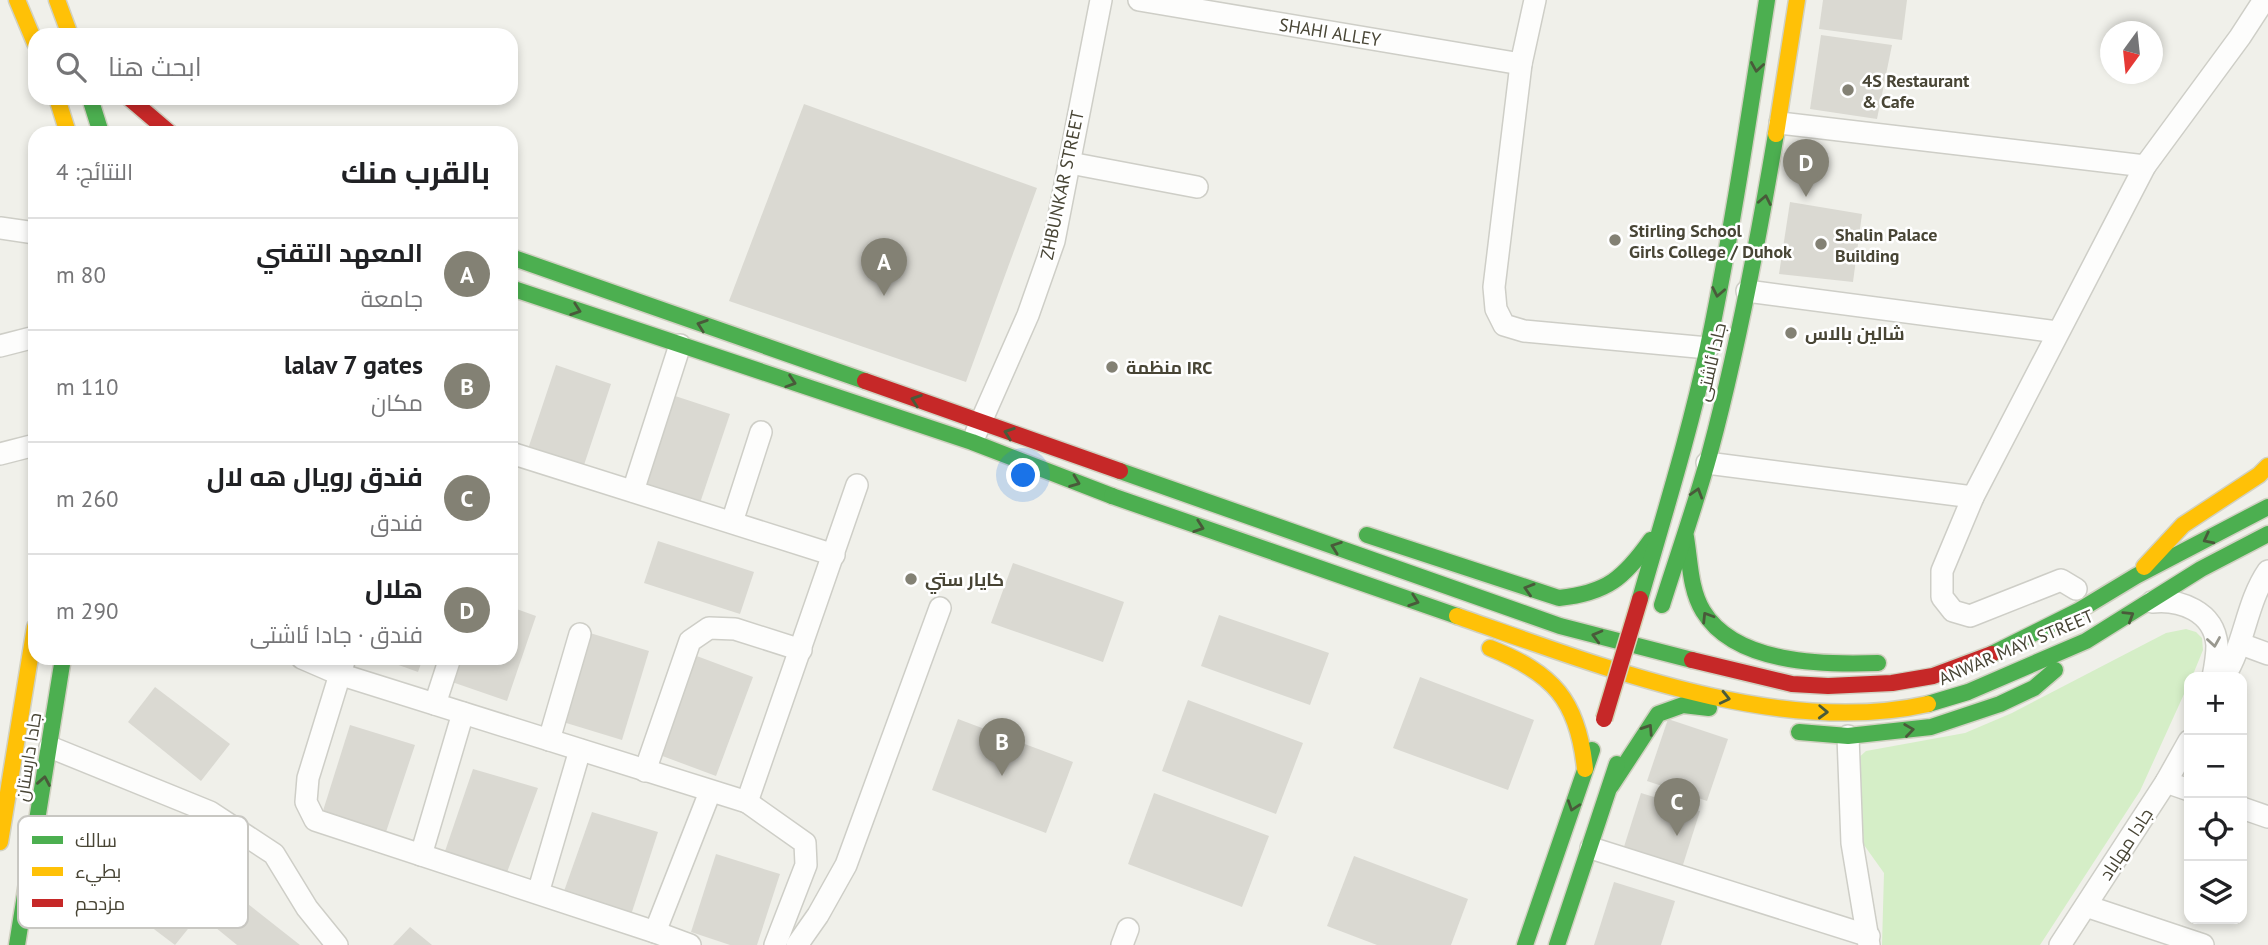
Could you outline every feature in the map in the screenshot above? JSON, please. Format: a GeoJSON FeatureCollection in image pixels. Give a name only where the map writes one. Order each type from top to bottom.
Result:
{"type":"FeatureCollection","features":[{"type":"Feature","properties":{"kind":"main road"},"geometry":{"type":"LineString","coordinates":[[17,0],[29,28]]}},
{"type":"Feature","properties":{"kind":"main road","name":"جادا ئاشتی"},"geometry":{"type":"LineString","coordinates":[[1525,945],[1604,719],[1680,463],[1707,348],[1738,192],[1767,0]]}},
{"type":"Feature","properties":{"kind":"main road","name":"جادا ئاشتی"},"geometry":{"type":"LineString","coordinates":[[1634,698],[1707,463],[1746,291],[1780,122],[1797,0]]}},
{"type":"Feature","properties":{"kind":"main road"},"geometry":{"type":"LineString","coordinates":[[60,6],[68,28]]}},
{"type":"Feature","properties":{"kind":"main road"},"geometry":{"type":"LineString","coordinates":[[60,6],[73,28]]}},
{"type":"Feature","properties":{"kind":"main road"},"geometry":{"type":"LineString","coordinates":[[59,105],[66,126]]}},
{"type":"Feature","properties":{"kind":"main road"},"geometry":{"type":"LineString","coordinates":[[92,105],[99,126]]}},
{"type":"Feature","properties":{"kind":"main road"},"geometry":{"type":"LineString","coordinates":[[137,105],[162,126]]}},
{"type":"Feature","properties":{"kind":"main road"},"geometry":{"type":"LineString","coordinates":[[518,260],[976,433],[1112,496],[1196,543]]}},
{"type":"Feature","properties":{"kind":"main road"},"geometry":{"type":"LineString","coordinates":[[518,290],[680,345],[976,433],[1120,471],[1203,485],[1227,492]]}},
{"type":"Feature","properties":{"kind":"main road"},"geometry":{"type":"LineString","coordinates":[[2136,576],[2183,525],[2268,467]]}},
{"type":"Feature","properties":{"kind":"main road","name":"ANWAR MAYI STREET"},"geometry":{"type":"LineString","coordinates":[[1120,471],[1560,626],[1758,677],[1792,684],[1828,686],[1892,683],[1933,676],[1998,652],[2268,507]]}},
{"type":"Feature","properties":{"kind":"main road"},"geometry":{"type":"LineString","coordinates":[[1112,496],[1603,667],[1754,713]]}},
{"type":"Feature","properties":{"kind":"main road"},"geometry":{"type":"LineString","coordinates":[[1350,529],[1559,598],[1586,596],[1608,588],[1634,564],[1662,524]]}},
{"type":"Feature","properties":{"kind":"main road"},"geometry":{"type":"LineString","coordinates":[[1685,533],[1702,610],[1712,626],[1739,645],[1795,660],[1858,664],[1900,662]]}},
{"type":"Feature","properties":{"kind":"main road","name":"ANWAR MAYI STREET"},"geometry":{"type":"LineString","coordinates":[[1754,713],[1854,713],[1898,709],[1946,699],[2092,638],[2211,564],[2268,534]]}},
{"type":"Feature","properties":{"kind":"main road"},"geometry":{"type":"LineString","coordinates":[[2052,600],[2076,589],[2114,589]]}},
{"type":"Feature","properties":{"kind":"main road"},"geometry":{"type":"LineString","coordinates":[[1779,728],[1793,732],[1847,736],[1931,727],[2000,705],[2035,688],[2092,638]]}},
{"type":"Feature","properties":{"kind":"main road"},"geometry":{"type":"LineString","coordinates":[[1477,644],[1502,652],[1529,666],[1548,679],[1559,691],[1578,723],[1584,743],[1586,769]]}},
{"type":"Feature","properties":{"kind":"main road","name":"جادا دارستان"},"geometry":{"type":"LineString","coordinates":[[0,842],[29,665]]}},
{"type":"Feature","properties":{"kind":"main road","name":"جادا دارستان"},"geometry":{"type":"LineString","coordinates":[[38,816],[62,665]]}},
{"type":"Feature","properties":{"kind":"main road"},"geometry":{"type":"LineString","coordinates":[[1611,786],[1658,714],[1669,707],[1689,702],[1754,713]]}},
{"type":"Feature","properties":{"kind":"main road"},"geometry":{"type":"LineString","coordinates":[[1557,945],[1611,786],[1623,737]]}},
{"type":"Feature","properties":{"kind":"street","name":"ZHBUNKAR STREET"},"geometry":{"type":"LineString","coordinates":[[976,433],[1019,337],[1054,241],[1101,0]]}},
{"type":"Feature","properties":{"kind":"street","name":"SHAHI ALLEY"},"geometry":{"type":"LineString","coordinates":[[1139,0],[1521,64]]}},
{"type":"Feature","properties":{"kind":"street"},"geometry":{"type":"LineString","coordinates":[[1535,0],[1521,64],[1494,287],[1496,309],[1504,325],[1524,331],[1707,348]]}},
{"type":"Feature","properties":{"kind":"street"},"geometry":{"type":"LineString","coordinates":[[2076,589],[2060,580],[1970,617],[1953,611],[1942,597],[1942,571],[1973,497],[2145,166],[2264,0]]}},
{"type":"Feature","properties":{"kind":"street"},"geometry":{"type":"LineString","coordinates":[[1780,122],[2145,166]]}},
{"type":"Feature","properties":{"kind":"street"},"geometry":{"type":"LineString","coordinates":[[1070,163],[1197,187]]}},
{"type":"Feature","properties":{"kind":"street"},"geometry":{"type":"LineString","coordinates":[[0,228],[28,232]]}},
{"type":"Feature","properties":{"kind":"street"},"geometry":{"type":"LineString","coordinates":[[1746,291],[2057,332]]}},
{"type":"Feature","properties":{"kind":"street"},"geometry":{"type":"LineString","coordinates":[[0,346],[28,339]]}},
{"type":"Feature","properties":{"kind":"street"},"geometry":{"type":"LineString","coordinates":[[633,491],[680,345]]}},
{"type":"Feature","properties":{"kind":"street"},"geometry":{"type":"LineString","coordinates":[[732,522],[761,432]]}},
{"type":"Feature","properties":{"kind":"street"},"geometry":{"type":"LineString","coordinates":[[0,454],[28,448]]}},
{"type":"Feature","properties":{"kind":"street"},"geometry":{"type":"LineString","coordinates":[[518,455],[834,555]]}},
{"type":"Feature","properties":{"kind":"street"},"geometry":{"type":"LineString","coordinates":[[1707,463],[1973,497]]}},
{"type":"Feature","properties":{"kind":"street"},"geometry":{"type":"LineString","coordinates":[[747,802],[857,485]]}},
{"type":"Feature","properties":{"kind":"street"},"geometry":{"type":"LineString","coordinates":[[2227,672],[2241,644],[2257,587],[2268,570]]}},
{"type":"Feature","properties":{"kind":"street"},"geometry":{"type":"LineString","coordinates":[[2152,601],[2169,600],[2185,604],[2200,613],[2211,626],[2217,642],[2214,672]]}},
{"type":"Feature","properties":{"kind":"street"},"geometry":{"type":"LineString","coordinates":[[797,945],[830,895],[848,859],[940,608]]}},
{"type":"Feature","properties":{"kind":"street"},"geometry":{"type":"LineString","coordinates":[[645,771],[690,641],[709,628],[735,629],[801,650]]}},
{"type":"Feature","properties":{"kind":"street"},"geometry":{"type":"LineString","coordinates":[[549,740],[580,634]]}},
{"type":"Feature","properties":{"kind":"street"},"geometry":{"type":"LineString","coordinates":[[2241,644],[2268,654]]}},
{"type":"Feature","properties":{"kind":"street"},"geometry":{"type":"LineString","coordinates":[[435,704],[448,665]]}},
{"type":"Feature","properties":{"kind":"street"},"geometry":{"type":"LineString","coordinates":[[690,945],[315,820],[306,802],[308,778],[342,666],[435,704],[747,802],[805,843],[806,865],[775,945]]}},
{"type":"Feature","properties":{"kind":"street"},"geometry":{"type":"LineString","coordinates":[[421,855],[463,713]]}},
{"type":"Feature","properties":{"kind":"street"},"geometry":{"type":"LineString","coordinates":[[1591,848],[1869,941],[1852,842],[1847,736]]}},
{"type":"Feature","properties":{"kind":"street"},"geometry":{"type":"LineString","coordinates":[[50,747],[217,816]]}},
{"type":"Feature","properties":{"kind":"street"},"geometry":{"type":"LineString","coordinates":[[538,893],[580,750]]}},
{"type":"Feature","properties":{"kind":"street","name":"جادا مهاباد"},"geometry":{"type":"LineString","coordinates":[[2060,945],[2184,750]]}},
{"type":"Feature","properties":{"kind":"street"},"geometry":{"type":"LineString","coordinates":[[2166,782],[2184,788]]}},
{"type":"Feature","properties":{"kind":"street"},"geometry":{"type":"LineString","coordinates":[[656,932],[710,792]]}},
{"type":"Feature","properties":{"kind":"street"},"geometry":{"type":"LineString","coordinates":[[2247,810],[2268,817]]}},
{"type":"Feature","properties":{"kind":"street"},"geometry":{"type":"LineString","coordinates":[[248,837],[274,854],[307,908],[337,945]]}},
{"type":"Feature","properties":{"kind":"street"},"geometry":{"type":"LineString","coordinates":[[2086,906],[2203,945]]}},
{"type":"Feature","properties":{"kind":"green space"},"geometry":{"type":"Polygon","coordinates":[[[2186,629],[2196,632],[2202,638],[2203,650],[2194,672],[2184,672],[2184,694],[2140,791],[2040,945],[1882,945],[1884,873],[1854,831],[1855,761],[1866,751],[1965,733],[2012,713],[2166,633],[2186,629]]]}},
{"type":"Feature","properties":{"kind":"building"},"geometry":{"type":"Polygon","coordinates":[[[1823,0],[1907,0],[1902,40],[1819,29],[1823,0]]]}},
{"type":"Feature","properties":{"kind":"building","name":"4S Restaurant & Cafe"},"geometry":{"type":"Polygon","coordinates":[[[1821,35],[1892,45],[1877,119],[1810,109],[1821,35]]]}},
{"type":"Feature","properties":{"kind":"building"},"geometry":{"type":"Polygon","coordinates":[[[804,104],[1037,188],[966,382],[729,301],[804,104]]]}},
{"type":"Feature","properties":{"kind":"building","name":"Shalin Palace Building"},"geometry":{"type":"Polygon","coordinates":[[[1790,202],[1862,214],[1853,282],[1779,274],[1790,202]]]}},
{"type":"Feature","properties":{"kind":"building"},"geometry":{"type":"Polygon","coordinates":[[[556,365],[611,384],[582,471],[527,452],[556,365]]]}},
{"type":"Feature","properties":{"kind":"building"},"geometry":{"type":"Polygon","coordinates":[[[669,394],[730,414],[700,503],[639,483],[669,394]]]}},
{"type":"Feature","properties":{"kind":"building"},"geometry":{"type":"Polygon","coordinates":[[[658,541],[754,572],[740,614],[644,583],[658,541]]]}},
{"type":"Feature","properties":{"kind":"building"},"geometry":{"type":"Polygon","coordinates":[[[1013,563],[1124,602],[1103,662],[991,623],[1013,563]]]}},
{"type":"Feature","properties":{"kind":"building"},"geometry":{"type":"Polygon","coordinates":[[[518,610],[536,616],[507,701],[452,682],[456,665],[518,665],[518,610]]]}},
{"type":"Feature","properties":{"kind":"building"},"geometry":{"type":"Polygon","coordinates":[[[1219,615],[1329,653],[1310,705],[1201,666],[1219,615]]]}},
{"type":"Feature","properties":{"kind":"building"},"geometry":{"type":"Polygon","coordinates":[[[590,633],[649,651],[622,740],[563,722],[590,633]]]}},
{"type":"Feature","properties":{"kind":"building"},"geometry":{"type":"Polygon","coordinates":[[[694,655],[753,677],[716,776],[657,754],[694,655]]]}},
{"type":"Feature","properties":{"kind":"building"},"geometry":{"type":"Polygon","coordinates":[[[398,665],[420,665],[418,672],[398,665]]]}},
{"type":"Feature","properties":{"kind":"building"},"geometry":{"type":"Polygon","coordinates":[[[1420,677],[1534,720],[1508,790],[1393,748],[1420,677]]]}},
{"type":"Feature","properties":{"kind":"building"},"geometry":{"type":"Polygon","coordinates":[[[155,687],[230,744],[201,781],[128,722],[155,687]]]}},
{"type":"Feature","properties":{"kind":"building"},"geometry":{"type":"Polygon","coordinates":[[[1188,700],[1303,743],[1276,814],[1162,771],[1188,700]]]}},
{"type":"Feature","properties":{"kind":"building"},"geometry":{"type":"Polygon","coordinates":[[[958,719],[1073,762],[1046,833],[932,790],[958,719]]]}},
{"type":"Feature","properties":{"kind":"building"},"geometry":{"type":"Polygon","coordinates":[[[1668,719],[1728,739],[1707,801],[1647,781],[1668,719]]]}},
{"type":"Feature","properties":{"kind":"building"},"geometry":{"type":"Polygon","coordinates":[[[350,725],[415,745],[385,835],[322,814],[350,725]]]}},
{"type":"Feature","properties":{"kind":"building"},"geometry":{"type":"Polygon","coordinates":[[[473,769],[538,788],[505,878],[443,857],[473,769]]]}},
{"type":"Feature","properties":{"kind":"building"},"geometry":{"type":"Polygon","coordinates":[[[1154,793],[1269,836],[1242,907],[1128,864],[1154,793]]]}},
{"type":"Feature","properties":{"kind":"building"},"geometry":{"type":"Polygon","coordinates":[[[1641,793],[1700,811],[1681,871],[1622,853],[1641,793]]]}},
{"type":"Feature","properties":{"kind":"building"},"geometry":{"type":"Polygon","coordinates":[[[592,812],[658,832],[630,918],[563,894],[592,812]]]}},
{"type":"Feature","properties":{"kind":"building"},"geometry":{"type":"Polygon","coordinates":[[[716,854],[780,874],[757,945],[730,945],[691,932],[716,854]]]}},
{"type":"Feature","properties":{"kind":"building"},"geometry":{"type":"Polygon","coordinates":[[[1354,856],[1468,899],[1451,945],[1377,945],[1327,926],[1354,856]]]}},
{"type":"Feature","properties":{"kind":"building"},"geometry":{"type":"Polygon","coordinates":[[[1614,882],[1675,901],[1661,945],[1594,945],[1614,882]]]}},
{"type":"Feature","properties":{"kind":"building"},"geometry":{"type":"Polygon","coordinates":[[[248,904],[300,945],[237,945],[216,928],[248,928],[248,904]]]}},
{"type":"Feature","properties":{"kind":"building"},"geometry":{"type":"Polygon","coordinates":[[[410,927],[432,945],[393,945],[410,927]]]}},
{"type":"Feature","properties":{"kind":"building"},"geometry":{"type":"Polygon","coordinates":[[[153,928],[189,928],[175,945],[153,928]]]}},
{"type":"Feature","properties":{"kind":"traffic: fast"},"geometry":{"type":"LineString","coordinates":[[1640,599],[1685,442],[1708,347],[1767,0]]}},
{"type":"Feature","properties":{"kind":"traffic: fast"},"geometry":{"type":"LineString","coordinates":[[92,105],[99,126]]}},
{"type":"Feature","properties":{"kind":"traffic: fast"},"geometry":{"type":"LineString","coordinates":[[1662,605],[1699,491],[1730,373],[1776,134]]}},
{"type":"Feature","properties":{"kind":"traffic: fast"},"geometry":{"type":"LineString","coordinates":[[518,259],[865,381]]}},
{"type":"Feature","properties":{"kind":"traffic: fast"},"geometry":{"type":"LineString","coordinates":[[518,290],[972,442],[1112,496]]}},
{"type":"Feature","properties":{"kind":"traffic: fast"},"geometry":{"type":"LineString","coordinates":[[1120,471],[1560,626],[1692,660]]}},
{"type":"Feature","properties":{"kind":"traffic: fast"},"geometry":{"type":"LineString","coordinates":[[1112,496],[1457,616]]}},
{"type":"Feature","properties":{"kind":"traffic: fast"},"geometry":{"type":"LineString","coordinates":[[1992,654],[2078,611],[2136,576],[2268,507]]}},
{"type":"Feature","properties":{"kind":"traffic: fast"},"geometry":{"type":"LineString","coordinates":[[1928,704],[1968,692],[2086,641],[2201,569],[2268,534]]}},
{"type":"Feature","properties":{"kind":"traffic: fast"},"geometry":{"type":"LineString","coordinates":[[1367,535],[1559,598],[1590,592],[1613,581],[1623,574],[1651,540]]}},
{"type":"Feature","properties":{"kind":"traffic: fast"},"geometry":{"type":"LineString","coordinates":[[1686,537],[1693,585],[1699,603],[1717,629],[1736,642],[1782,658],[1832,663],[1878,663]]}},
{"type":"Feature","properties":{"kind":"traffic: fast"},"geometry":{"type":"LineString","coordinates":[[38,816],[62,665]]}},
{"type":"Feature","properties":{"kind":"traffic: fast"},"geometry":{"type":"LineString","coordinates":[[1799,732],[1848,736],[1931,727],[2000,704],[2034,688],[2055,670]]}},
{"type":"Feature","properties":{"kind":"traffic: fast"},"geometry":{"type":"LineString","coordinates":[[1611,786],[1658,714],[1683,705],[1709,708]]}},
{"type":"Feature","properties":{"kind":"traffic: fast"},"geometry":{"type":"LineString","coordinates":[[1525,945],[1592,750]]}},
{"type":"Feature","properties":{"kind":"traffic: fast"},"geometry":{"type":"LineString","coordinates":[[1557,945],[1617,764]]}},
{"type":"Feature","properties":{"kind":"traffic: fast"},"geometry":{"type":"LineString","coordinates":[[17,945],[20,928]]}},
{"type":"Feature","properties":{"kind":"traffic: slow"},"geometry":{"type":"LineString","coordinates":[[17,0],[29,28]]}},
{"type":"Feature","properties":{"kind":"traffic: slow"},"geometry":{"type":"LineString","coordinates":[[57,0],[67,28]]}},
{"type":"Feature","properties":{"kind":"traffic: slow"},"geometry":{"type":"LineString","coordinates":[[1776,134],[1797,0]]}},
{"type":"Feature","properties":{"kind":"traffic: slow"},"geometry":{"type":"LineString","coordinates":[[59,105],[66,126]]}},
{"type":"Feature","properties":{"kind":"traffic: slow"},"geometry":{"type":"LineString","coordinates":[[2144,567],[2183,525],[2259,475],[2268,466]]}},
{"type":"Feature","properties":{"kind":"traffic: slow"},"geometry":{"type":"LineString","coordinates":[[1457,616],[1628,674],[1750,704],[1811,711],[1870,712],[1928,704]]}},
{"type":"Feature","properties":{"kind":"traffic: slow"},"geometry":{"type":"LineString","coordinates":[[1490,648],[1530,668],[1558,692],[1576,724],[1585,769]]}},
{"type":"Feature","properties":{"kind":"traffic: slow"},"geometry":{"type":"LineString","coordinates":[[0,842],[29,665]]}},
{"type":"Feature","properties":{"kind":"traffic: jam"},"geometry":{"type":"LineString","coordinates":[[137,105],[162,126]]}},
{"type":"Feature","properties":{"kind":"traffic: jam"},"geometry":{"type":"LineString","coordinates":[[865,381],[1120,471]]}},
{"type":"Feature","properties":{"kind":"traffic: jam"},"geometry":{"type":"LineString","coordinates":[[1604,719],[1640,599]]}},
{"type":"Feature","properties":{"kind":"traffic: jam"},"geometry":{"type":"LineString","coordinates":[[1692,660],[1792,684],[1828,686],[1892,683],[1933,676],[1992,654]]}},
{"type":"Feature","properties":{"kind":"place","name":"4S Restaurant & Cafe"},"geometry":{"type":"Point","coordinates":[1848,90]}},
{"type":"Feature","properties":{"kind":"place","name":"هلال"},"geometry":{"type":"Point","coordinates":[1806,197]}},
{"type":"Feature","properties":{"kind":"place","name":"Stirling School Girls College / Duhok"},"geometry":{"type":"Point","coordinates":[1615,240]}},
{"type":"Feature","properties":{"kind":"place","name":"Shalin Palace Building"},"geometry":{"type":"Point","coordinates":[1821,244]}},
{"type":"Feature","properties":{"kind":"place","name":"المعهد التقني"},"geometry":{"type":"Point","coordinates":[884,296]}},
{"type":"Feature","properties":{"kind":"place","name":"شالين بالاس"},"geometry":{"type":"Point","coordinates":[1791,333]}},
{"type":"Feature","properties":{"kind":"place","name":"منظمة IRC"},"geometry":{"type":"Point","coordinates":[1112,367]}},
{"type":"Feature","properties":{"kind":"place","name":"كايار ستي"},"geometry":{"type":"Point","coordinates":[911,579]}},
{"type":"Feature","properties":{"kind":"place","name":"lalav 7 gates"},"geometry":{"type":"Point","coordinates":[1002,776]}},
{"type":"Feature","properties":{"kind":"place","name":"فندق رويال هه لال"},"geometry":{"type":"Point","coordinates":[1677,836]}}]}
